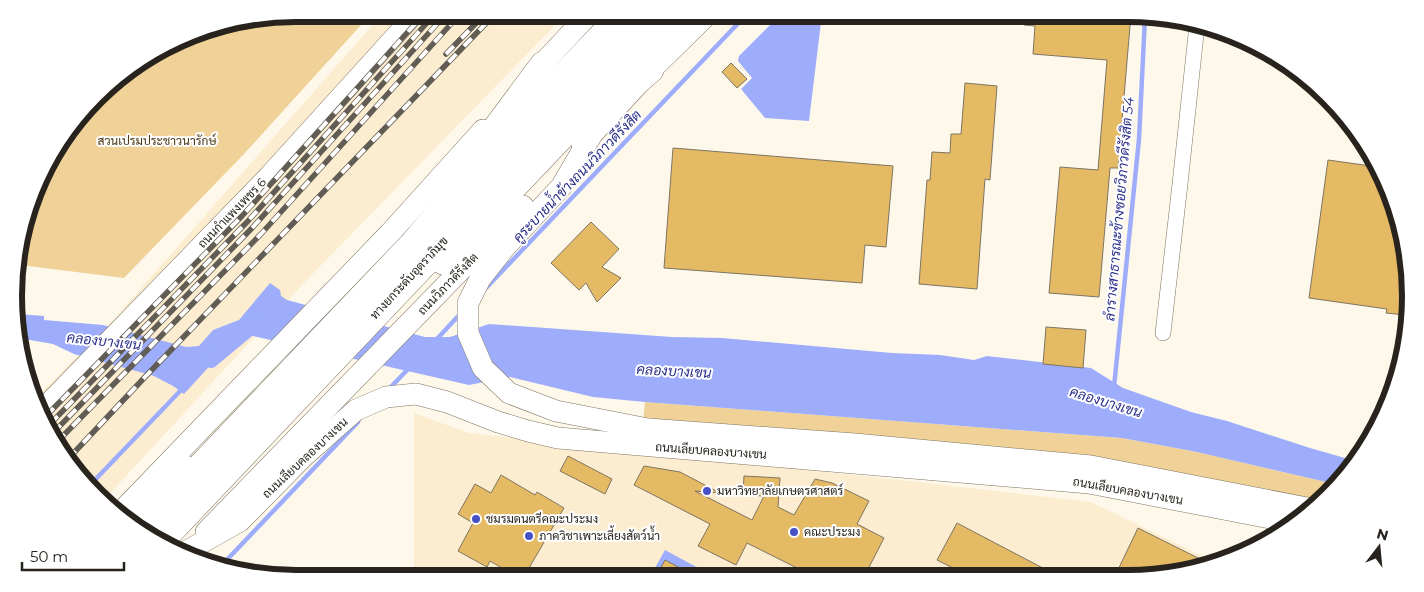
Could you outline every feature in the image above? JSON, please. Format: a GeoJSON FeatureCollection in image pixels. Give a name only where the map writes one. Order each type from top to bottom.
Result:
{"type":"FeatureCollection","features":[{"type":"Feature","properties":{"kind":"highway"},"geometry":{"type":"LineString","coordinates":[[468,164],[600,23]]}},
{"type":"Feature","properties":{"kind":"highway","name":"ทางยกระดับอุตราภิมุข"},"geometry":{"type":"LineString","coordinates":[[146,525],[412,246],[500,143],[615,23]]}},
{"type":"Feature","properties":{"kind":"highway","name":"ทางยกระดับอุตราภิมุข"},"geometry":{"type":"LineString","coordinates":[[165,536],[439,247],[646,23]]}},
{"type":"Feature","properties":{"kind":"highway","name":"ถนนวิภาวดีรังสิต"},"geometry":{"type":"LineString","coordinates":[[186,546],[398,321],[527,174],[670,23]]}},
{"type":"Feature","properties":{"kind":"highway"},"geometry":{"type":"LineString","coordinates":[[134,516],[275,363],[331,306],[402,244],[468,164],[543,64]]}},
{"type":"Feature","properties":{"kind":"highway"},"geometry":{"type":"LineString","coordinates":[[527,174],[651,70]]}},
{"type":"Feature","properties":{"kind":"main road"},"geometry":{"type":"LineString","coordinates":[[331,306],[390,233],[581,23]]}},
{"type":"Feature","properties":{"kind":"main road","name":"ถนนวิภาวดีรังสิต"},"geometry":{"type":"LineString","coordinates":[[398,321],[591,136],[651,70],[699,23]]}},
{"type":"Feature","properties":{"kind":"main road","name":"ถนนเลียบคลองบางเขน"},"geometry":{"type":"LineString","coordinates":[[591,136],[561,187],[505,246],[480,279],[468,303],[468,333],[483,368],[509,393],[556,411],[648,429],[855,444],[1092,466],[1301,508]]}},
{"type":"Feature","properties":{"kind":"main road"},"geometry":{"type":"LineString","coordinates":[[124,509],[275,363]]}},
{"type":"Feature","properties":{"kind":"main road","name":"ถนนเลียบคลองบางเขน"},"geometry":{"type":"LineString","coordinates":[[188,547],[240,521],[304,457],[356,410],[386,397],[416,394],[447,402],[521,429],[558,438],[1089,483],[1284,520]]}},
{"type":"Feature","properties":{"kind":"street","name":"ถนนกำแพงเพชร 6"},"geometry":{"type":"LineString","coordinates":[[45,406],[268,176],[407,23]]}},
{"type":"Feature","properties":{"kind":"street"},"geometry":{"type":"LineString","coordinates":[[1162,333],[1196,31]]}},
{"type":"Feature","properties":{"kind":"shaded area"},"geometry":{"type":"Polygon","coordinates":[[[374,23],[557,23],[302,285],[109,495],[90,476],[69,448],[59,433],[40,394],[115,318],[374,23]]]}},
{"type":"Feature","properties":{"kind":"shaded area","name":"มหาวิทยาลัยเกษตรศาสตร์"},"geometry":{"type":"Polygon","coordinates":[[[414,413],[469,433],[1091,502],[1206,558],[1164,567],[1128,570],[414,570],[414,413]]]}},
{"type":"Feature","properties":{"kind":"green space","name":"สวนเปรมประชาวนารักษ์"},"geometry":{"type":"Polygon","coordinates":[[[278,23],[363,23],[243,155],[124,278],[24,266],[32,225],[43,191],[59,159],[90,116],[116,90],[144,69],[191,43],[208,37],[243,28],[278,23]]]}},
{"type":"Feature","properties":{"kind":"green space"},"geometry":{"type":"Polygon","coordinates":[[[645,402],[1122,438],[1197,452],[1328,482],[1310,500],[1194,478],[643,422],[645,402]]]}},
{"type":"Feature","properties":{"kind":"water"},"geometry":{"type":"Polygon","coordinates":[[[772,23],[821,23],[809,121],[765,118],[741,89],[752,78],[738,61],[739,56],[772,23]]]}},
{"type":"Feature","properties":{"kind":"water"},"geometry":{"type":"Polygon","coordinates":[[[270,283],[280,290],[281,296],[287,300],[425,337],[450,337],[489,324],[672,337],[722,338],[892,353],[940,355],[974,360],[987,356],[1091,368],[1123,388],[1191,412],[1227,421],[1348,458],[1328,482],[1197,452],[1122,438],[593,397],[510,377],[469,385],[240,333],[184,394],[154,376],[74,354],[53,344],[26,339],[23,314],[44,316],[44,320],[103,325],[186,347],[199,346],[213,330],[239,320],[270,283]]]}},
{"type":"Feature","properties":{"kind":"water"},"geometry":{"type":"Polygon","coordinates":[[[665,550],[702,570],[654,570],[665,550]]]}},
{"type":"Feature","properties":{"kind":"building"},"geometry":{"type":"Polygon","coordinates":[[[1024,23],[1130,23],[1118,168],[1110,168],[1099,297],[1049,293],[1060,167],[1098,170],[1107,60],[1033,54],[1035,26],[1024,25],[1024,23]]]}},
{"type":"Feature","properties":{"kind":"building"},"geometry":{"type":"Polygon","coordinates":[[[731,63],[747,79],[737,88],[722,72],[731,63]]]}},
{"type":"Feature","properties":{"kind":"building"},"geometry":{"type":"Polygon","coordinates":[[[965,83],[997,86],[990,180],[985,179],[977,289],[919,284],[927,180],[930,180],[932,152],[950,153],[951,134],[961,134],[965,83]]]}},
{"type":"Feature","properties":{"kind":"building"},"geometry":{"type":"Polygon","coordinates":[[[673,148],[893,166],[886,247],[865,245],[862,283],[664,268],[673,148]]]}},
{"type":"Feature","properties":{"kind":"building"},"geometry":{"type":"Polygon","coordinates":[[[1328,160],[1368,166],[1381,191],[1396,243],[1401,278],[1401,315],[1386,313],[1387,309],[1309,298],[1328,160]]]}},
{"type":"Feature","properties":{"kind":"building"},"geometry":{"type":"Polygon","coordinates":[[[591,222],[619,249],[602,267],[621,278],[597,302],[586,283],[579,290],[551,263],[591,222]]]}},
{"type":"Feature","properties":{"kind":"building"},"geometry":{"type":"Polygon","coordinates":[[[1046,327],[1086,330],[1083,368],[1043,364],[1046,327]]]}},
{"type":"Feature","properties":{"kind":"building"},"geometry":{"type":"Polygon","coordinates":[[[568,456],[612,479],[605,494],[560,471],[568,456]]]}},
{"type":"Feature","properties":{"kind":"building"},"geometry":{"type":"Polygon","coordinates":[[[644,466],[680,472],[720,493],[695,491],[752,520],[764,496],[743,495],[744,476],[780,478],[778,507],[794,515],[815,479],[832,483],[869,501],[857,524],[884,538],[868,570],[801,570],[747,543],[736,565],[698,546],[710,524],[634,485],[644,466]]]}},
{"type":"Feature","properties":{"kind":"building"},"geometry":{"type":"Polygon","coordinates":[[[501,475],[535,495],[537,492],[564,508],[529,568],[532,570],[505,570],[490,561],[487,567],[458,551],[473,523],[458,514],[475,484],[491,493],[501,475]]]}},
{"type":"Feature","properties":{"kind":"building"},"geometry":{"type":"Polygon","coordinates":[[[957,523],[1047,570],[957,570],[937,560],[957,523]]]}},
{"type":"Feature","properties":{"kind":"building"},"geometry":{"type":"Polygon","coordinates":[[[1138,528],[1201,559],[1164,567],[1118,570],[1138,528]]]}},
{"type":"Feature","properties":{"kind":"building"},"geometry":{"type":"Polygon","coordinates":[[[665,560],[684,570],[660,570],[665,560]]]}},
{"type":"Feature","properties":{"kind":"waterway","name":"คูระบายน้ำข้างถนนวิภาวดีรังสิต"},"geometry":{"type":"LineString","coordinates":[[486,288],[738,23]]}},
{"type":"Feature","properties":{"kind":"waterway","name":"ลำรางสาธารณะข้างซอยวิภาวดีรังสิต 54"},"geometry":{"type":"LineString","coordinates":[[1114,387],[1139,139],[1145,23]]}},
{"type":"Feature","properties":{"kind":"waterway","name":"คูระบายน้ำข้างถนนวิภาวดีรังสิต"},"geometry":{"type":"LineString","coordinates":[[436,340],[461,313]]}},
{"type":"Feature","properties":{"kind":"waterway","name":"คลองบางเขน"},"geometry":{"type":"LineString","coordinates":[[211,361],[258,322]]}},
{"type":"Feature","properties":{"kind":"waterway"},"geometry":{"type":"LineString","coordinates":[[389,389],[410,367]]}},
{"type":"Feature","properties":{"kind":"waterway"},"geometry":{"type":"LineString","coordinates":[[94,480],[184,387]]}},
{"type":"Feature","properties":{"kind":"waterway"},"geometry":{"type":"LineString","coordinates":[[226,560],[358,422]]}},
{"type":"Feature","properties":{"kind":"railway"},"geometry":{"type":"LineString","coordinates":[[49,413],[242,216],[416,23]]}},
{"type":"Feature","properties":{"kind":"railway"},"geometry":{"type":"LineString","coordinates":[[53,421],[248,221],[427,23]]}},
{"type":"Feature","properties":{"kind":"railway"},"geometry":{"type":"LineString","coordinates":[[57,429],[253,227],[438,23]]}},
{"type":"Feature","properties":{"kind":"railway"},"geometry":{"type":"LineString","coordinates":[[62,437],[261,234],[452,23]]}},
{"type":"Feature","properties":{"kind":"railway"},"geometry":{"type":"LineString","coordinates":[[446,54],[476,23]]}},
{"type":"Feature","properties":{"kind":"railway"},"geometry":{"type":"LineString","coordinates":[[73,454],[486,23]]}},
{"type":"Feature","properties":{"kind":"place","name":"มหาวิทยาลัยเกษตรศาสตร์"},"geometry":{"type":"Point","coordinates":[707,491]}},
{"type":"Feature","properties":{"kind":"place","name":"ชมรมดนตรีคณะประมง"},"geometry":{"type":"Point","coordinates":[476,519]}},
{"type":"Feature","properties":{"kind":"place","name":"คณะประมง"},"geometry":{"type":"Point","coordinates":[794,532]}},
{"type":"Feature","properties":{"kind":"place","name":"ภาควิชาเพาะเลี้ยงสัตว์น้ำ"},"geometry":{"type":"Point","coordinates":[529,536]}}]}
